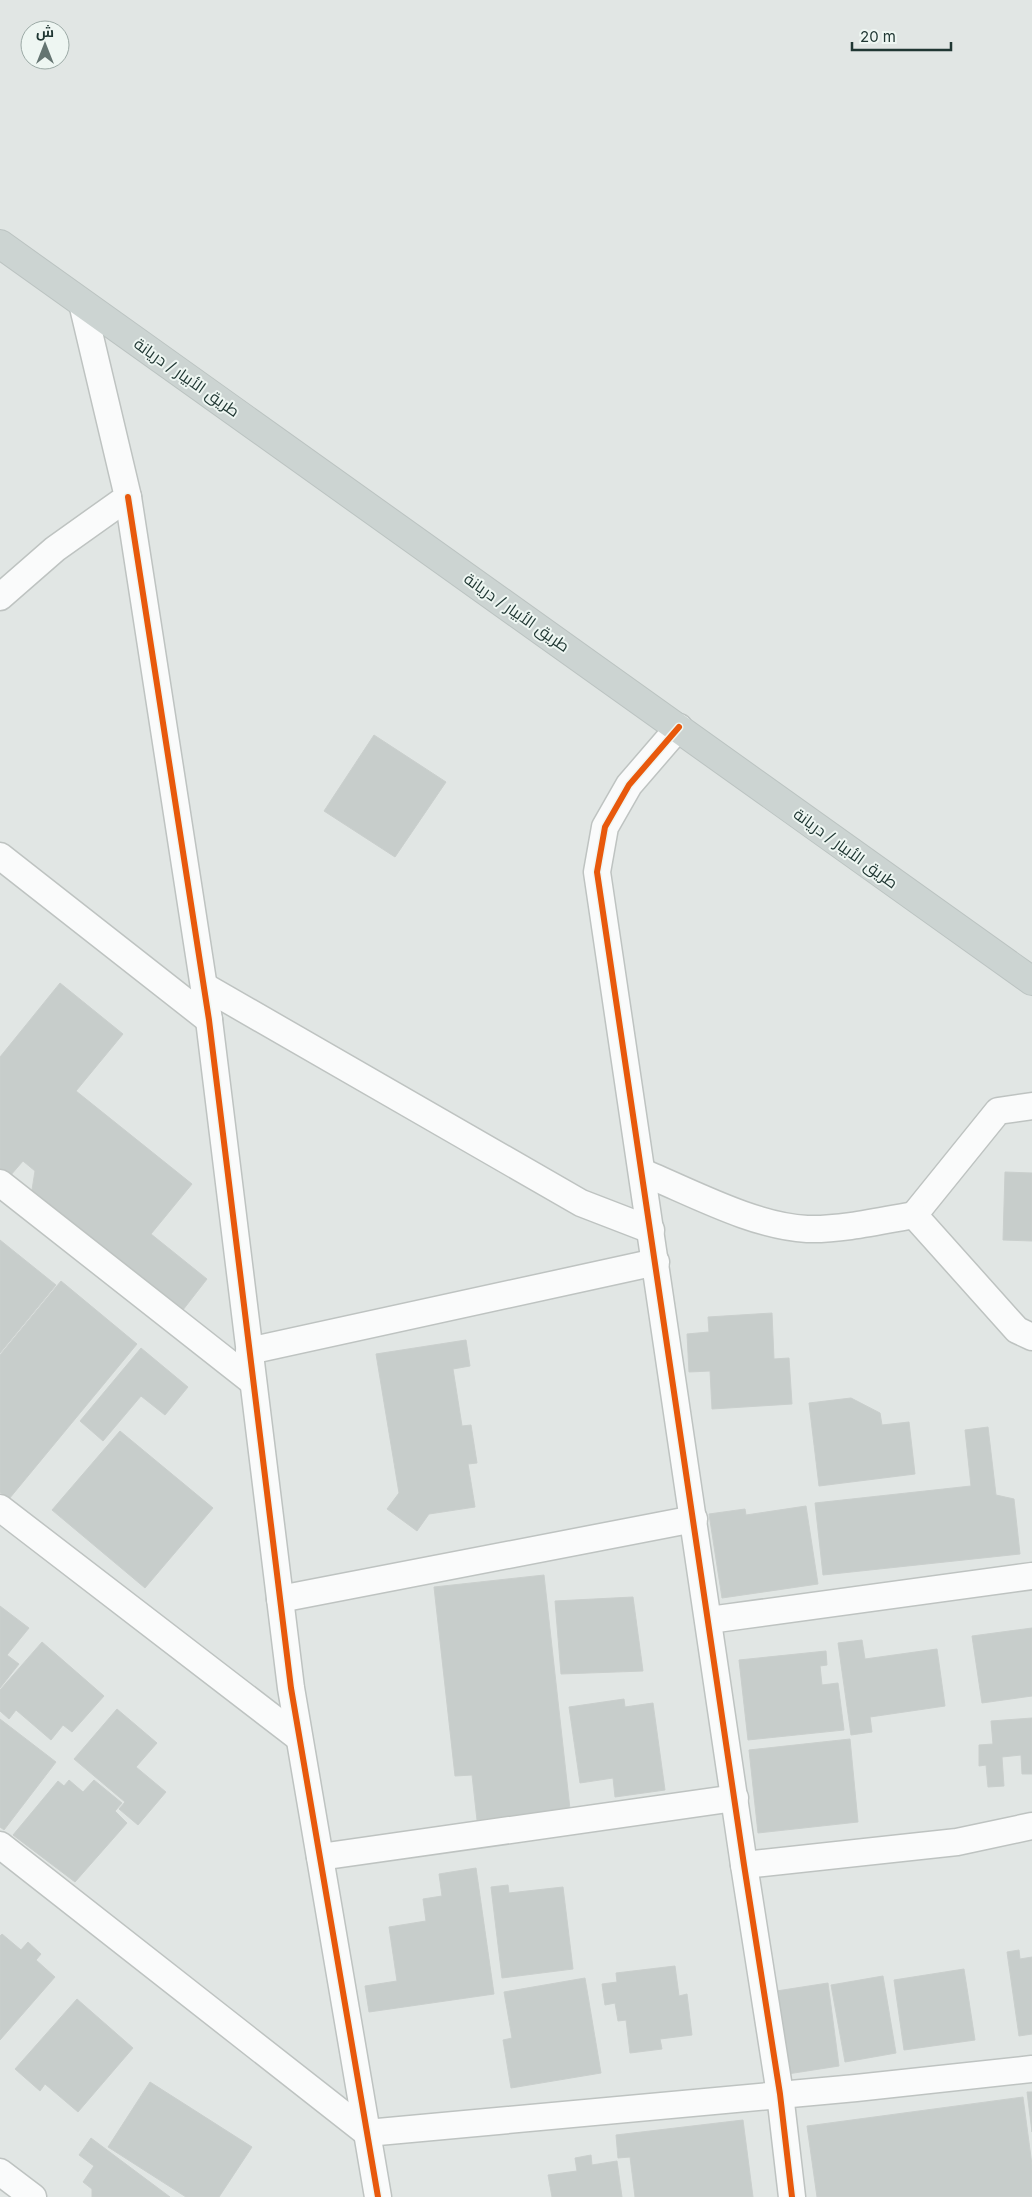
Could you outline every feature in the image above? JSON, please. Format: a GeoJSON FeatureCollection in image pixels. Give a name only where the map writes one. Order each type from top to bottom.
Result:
{"type":"FeatureCollection","features":[{"type":"Feature","properties":{"kind":"main road","name":"طريق الأبيار / دريانة"},"geometry":{"type":"LineString","coordinates":[[0,244],[679,727],[1032,981]]}},
{"type":"Feature","properties":{"kind":"street"},"geometry":{"type":"LineString","coordinates":[[82,302],[128,497],[209,1020],[291,1688],[378,2197]]}},
{"type":"Feature","properties":{"kind":"street"},"geometry":{"type":"LineString","coordinates":[[0,597],[55,549],[128,497]]}},
{"type":"Feature","properties":{"kind":"street"},"geometry":{"type":"LineString","coordinates":[[679,727],[629,785],[605,827],[597,872],[744,1865],[780,2094],[786,2162],[792,2197]]}},
{"type":"Feature","properties":{"kind":"street"},"geometry":{"type":"LineString","coordinates":[[0,856],[209,1020]]}},
{"type":"Feature","properties":{"kind":"street"},"geometry":{"type":"LineString","coordinates":[[204,986],[581,1203],[651,1230]]}},
{"type":"Feature","properties":{"kind":"street"},"geometry":{"type":"LineString","coordinates":[[642,1172],[764,1223],[808,1229],[914,1216],[998,1111],[1032,1106]]}},
{"type":"Feature","properties":{"kind":"street"},"geometry":{"type":"LineString","coordinates":[[0,1183],[253,1382]]}},
{"type":"Feature","properties":{"kind":"street"},"geometry":{"type":"LineString","coordinates":[[914,1216],[1017,1330],[1032,1337]]}},
{"type":"Feature","properties":{"kind":"street"},"geometry":{"type":"LineString","coordinates":[[250,1351],[656,1262]]}},
{"type":"Feature","properties":{"kind":"street"},"geometry":{"type":"LineString","coordinates":[[0,1508],[299,1738]]}},
{"type":"Feature","properties":{"kind":"street"},"geometry":{"type":"LineString","coordinates":[[280,1599],[694,1519]]}},
{"type":"Feature","properties":{"kind":"street"},"geometry":{"type":"LineString","coordinates":[[709,1620],[1032,1576]]}},
{"type":"Feature","properties":{"kind":"street"},"geometry":{"type":"LineString","coordinates":[[320,1856],[735,1798]]}},
{"type":"Feature","properties":{"kind":"street"},"geometry":{"type":"LineString","coordinates":[[744,1865],[957,1842],[1032,1826]]}},
{"type":"Feature","properties":{"kind":"street"},"geometry":{"type":"LineString","coordinates":[[0,1845],[367,2133],[856,2088],[1032,2069]]}},
{"type":"Feature","properties":{"kind":"street"},"geometry":{"type":"LineString","coordinates":[[3,2182],[33,2197]]}},
{"type":"Feature","properties":{"kind":"building"},"geometry":{"type":"Polygon","coordinates":[[[374,735],[446,782],[395,857],[324,811],[374,735]]]}},
{"type":"Feature","properties":{"kind":"building"},"geometry":{"type":"Polygon","coordinates":[[[60,983],[123,1034],[76,1091],[192,1184],[151,1234],[207,1279],[179,1315],[31,1196],[35,1171],[23,1161],[10,1176],[0,1169],[0,1057],[60,983]]]}},
{"type":"Feature","properties":{"kind":"building"},"geometry":{"type":"Polygon","coordinates":[[[1005,1172],[1032,1173],[1032,1241],[1003,1240],[1005,1172]]]}},
{"type":"Feature","properties":{"kind":"building"},"geometry":{"type":"Polygon","coordinates":[[[0,1240],[56,1285],[0,1353],[0,1240]]]}},
{"type":"Feature","properties":{"kind":"building"},"geometry":{"type":"Polygon","coordinates":[[[61,1281],[137,1344],[9,1499],[0,1492],[0,1355],[61,1281]]]}},
{"type":"Feature","properties":{"kind":"building"},"geometry":{"type":"Polygon","coordinates":[[[772,1313],[774,1359],[789,1358],[792,1404],[712,1409],[710,1371],[689,1372],[687,1334],[709,1332],[708,1317],[772,1313]]]}},
{"type":"Feature","properties":{"kind":"building"},"geometry":{"type":"Polygon","coordinates":[[[466,1340],[470,1366],[453,1369],[462,1426],[471,1425],[477,1463],[468,1464],[475,1507],[429,1514],[417,1531],[387,1509],[399,1493],[376,1354],[466,1340]]]}},
{"type":"Feature","properties":{"kind":"building"},"geometry":{"type":"Polygon","coordinates":[[[141,1348],[188,1387],[165,1415],[141,1396],[103,1441],[80,1421],[141,1348]]]}},
{"type":"Feature","properties":{"kind":"building"},"geometry":{"type":"Polygon","coordinates":[[[851,1398],[880,1413],[882,1425],[909,1422],[915,1474],[819,1486],[809,1403],[851,1398]]]}},
{"type":"Feature","properties":{"kind":"building"},"geometry":{"type":"Polygon","coordinates":[[[988,1427],[996,1495],[1014,1499],[1020,1554],[823,1575],[815,1503],[971,1486],[965,1430],[988,1427]]]}},
{"type":"Feature","properties":{"kind":"building"},"geometry":{"type":"Polygon","coordinates":[[[120,1431],[213,1508],[145,1588],[52,1510],[120,1431]]]}},
{"type":"Feature","properties":{"kind":"building"},"geometry":{"type":"Polygon","coordinates":[[[806,1506],[818,1584],[722,1598],[709,1514],[745,1509],[746,1515],[806,1506]]]}},
{"type":"Feature","properties":{"kind":"building"},"geometry":{"type":"Polygon","coordinates":[[[544,1575],[570,1809],[477,1820],[472,1775],[455,1776],[434,1587],[544,1575]]]}},
{"type":"Feature","properties":{"kind":"building"},"geometry":{"type":"Polygon","coordinates":[[[633,1597],[643,1671],[561,1674],[555,1601],[633,1597]]]}},
{"type":"Feature","properties":{"kind":"building"},"geometry":{"type":"Polygon","coordinates":[[[0,1606],[29,1628],[7,1655],[19,1664],[0,1688],[0,1606]]]}},
{"type":"Feature","properties":{"kind":"building"},"geometry":{"type":"Polygon","coordinates":[[[1032,1628],[1032,1696],[982,1703],[972,1636],[1032,1628]]]}},
{"type":"Feature","properties":{"kind":"building"},"geometry":{"type":"Polygon","coordinates":[[[862,1640],[865,1659],[937,1649],[945,1706],[870,1717],[872,1732],[851,1735],[838,1643],[862,1640]]]}},
{"type":"Feature","properties":{"kind":"building"},"geometry":{"type":"Polygon","coordinates":[[[42,1642],[104,1696],[72,1732],[63,1725],[51,1740],[16,1710],[9,1719],[0,1711],[0,1690],[42,1642]]]}},
{"type":"Feature","properties":{"kind":"building"},"geometry":{"type":"Polygon","coordinates":[[[826,1651],[827,1665],[820,1666],[822,1685],[838,1683],[844,1730],[748,1740],[739,1660],[826,1651]]]}},
{"type":"Feature","properties":{"kind":"building"},"geometry":{"type":"Polygon","coordinates":[[[624,1699],[625,1707],[653,1703],[665,1790],[615,1797],[613,1778],[580,1783],[569,1707],[624,1699]]]}},
{"type":"Feature","properties":{"kind":"building"},"geometry":{"type":"Polygon","coordinates":[[[117,1709],[157,1743],[136,1767],[166,1792],[138,1825],[119,1809],[125,1802],[74,1759],[117,1709]]]}},
{"type":"Feature","properties":{"kind":"building"},"geometry":{"type":"Polygon","coordinates":[[[1032,1718],[1032,1774],[1022,1774],[1021,1755],[1002,1757],[1004,1786],[988,1787],[986,1765],[979,1766],[979,1745],[993,1744],[991,1721],[1032,1718]]]}},
{"type":"Feature","properties":{"kind":"building"},"geometry":{"type":"Polygon","coordinates":[[[0,1719],[56,1762],[4,1830],[0,1827],[0,1719]]]}},
{"type":"Feature","properties":{"kind":"building"},"geometry":{"type":"Polygon","coordinates":[[[850,1739],[858,1822],[758,1833],[749,1750],[850,1739]]]}},
{"type":"Feature","properties":{"kind":"building"},"geometry":{"type":"Polygon","coordinates":[[[69,1780],[83,1792],[94,1780],[122,1803],[115,1811],[127,1823],[75,1882],[13,1835],[58,1781],[64,1786],[69,1780]]]}},
{"type":"Feature","properties":{"kind":"building"},"geometry":{"type":"Polygon","coordinates":[[[476,1868],[494,1994],[369,2012],[365,1986],[397,1981],[389,1927],[426,1921],[423,1899],[442,1896],[439,1874],[476,1868]]]}},
{"type":"Feature","properties":{"kind":"building"},"geometry":{"type":"Polygon","coordinates":[[[508,1885],[509,1893],[563,1887],[573,1969],[502,1978],[491,1887],[508,1885]]]}},
{"type":"Feature","properties":{"kind":"building"},"geometry":{"type":"Polygon","coordinates":[[[2,1934],[21,1950],[28,1942],[41,1954],[36,1960],[55,1977],[0,2040],[0,1936],[2,1934]]]}},
{"type":"Feature","properties":{"kind":"building"},"geometry":{"type":"Polygon","coordinates":[[[1019,1950],[1020,1959],[1032,1957],[1032,2034],[1019,2036],[1007,1952],[1019,1950]]]}},
{"type":"Feature","properties":{"kind":"building"},"geometry":{"type":"Polygon","coordinates":[[[675,1966],[679,1996],[687,1994],[692,2035],[660,2039],[662,2049],[630,2053],[626,2020],[618,2021],[615,2003],[605,2005],[602,1984],[617,1982],[616,1973],[675,1966]]]}},
{"type":"Feature","properties":{"kind":"building"},"geometry":{"type":"Polygon","coordinates":[[[964,1969],[975,2040],[904,2050],[894,1980],[964,1969]]]}},
{"type":"Feature","properties":{"kind":"building"},"geometry":{"type":"Polygon","coordinates":[[[883,1976],[896,2053],[845,2062],[831,1985],[883,1976]]]}},
{"type":"Feature","properties":{"kind":"building"},"geometry":{"type":"Polygon","coordinates":[[[585,1978],[601,2073],[511,2088],[503,2040],[512,2038],[504,1992],[585,1978]]]}},
{"type":"Feature","properties":{"kind":"building"},"geometry":{"type":"Polygon","coordinates":[[[828,1983],[839,2066],[781,2075],[770,1992],[828,1983]]]}},
{"type":"Feature","properties":{"kind":"building"},"geometry":{"type":"Polygon","coordinates":[[[77,1999],[133,2048],[78,2112],[45,2084],[40,2091],[15,2069],[77,1999]]]}},
{"type":"Feature","properties":{"kind":"building"},"geometry":{"type":"Polygon","coordinates":[[[150,2082],[252,2147],[219,2197],[186,2197],[108,2147],[150,2082]]]}},
{"type":"Feature","properties":{"kind":"building"},"geometry":{"type":"Polygon","coordinates":[[[1027,2092],[1032,2092],[1032,2132],[1027,2092]]]}},
{"type":"Feature","properties":{"kind":"building"},"geometry":{"type":"Polygon","coordinates":[[[1023,2097],[1032,2165],[1032,2197],[817,2197],[807,2126],[1023,2097]]]}},
{"type":"Feature","properties":{"kind":"building"},"geometry":{"type":"Polygon","coordinates":[[[743,2120],[753,2197],[635,2197],[630,2157],[618,2158],[616,2135],[743,2120]]]}},
{"type":"Feature","properties":{"kind":"building"},"geometry":{"type":"Polygon","coordinates":[[[91,2138],[170,2197],[92,2197],[92,2189],[83,2182],[94,2166],[79,2155],[91,2138]]]}},
{"type":"Feature","properties":{"kind":"building"},"geometry":{"type":"Polygon","coordinates":[[[591,2155],[592,2165],[617,2161],[622,2197],[552,2197],[548,2175],[577,2171],[575,2158],[591,2155]]]}},
{"type":"Feature","properties":{"kind":"cycle path"},"geometry":{"type":"LineString","coordinates":[[128,497],[209,1020],[291,1688],[378,2197]]}},
{"type":"Feature","properties":{"kind":"cycle path"},"geometry":{"type":"LineString","coordinates":[[679,727],[629,785],[605,827],[597,872],[744,1865],[780,2094],[792,2197]]}}]}
